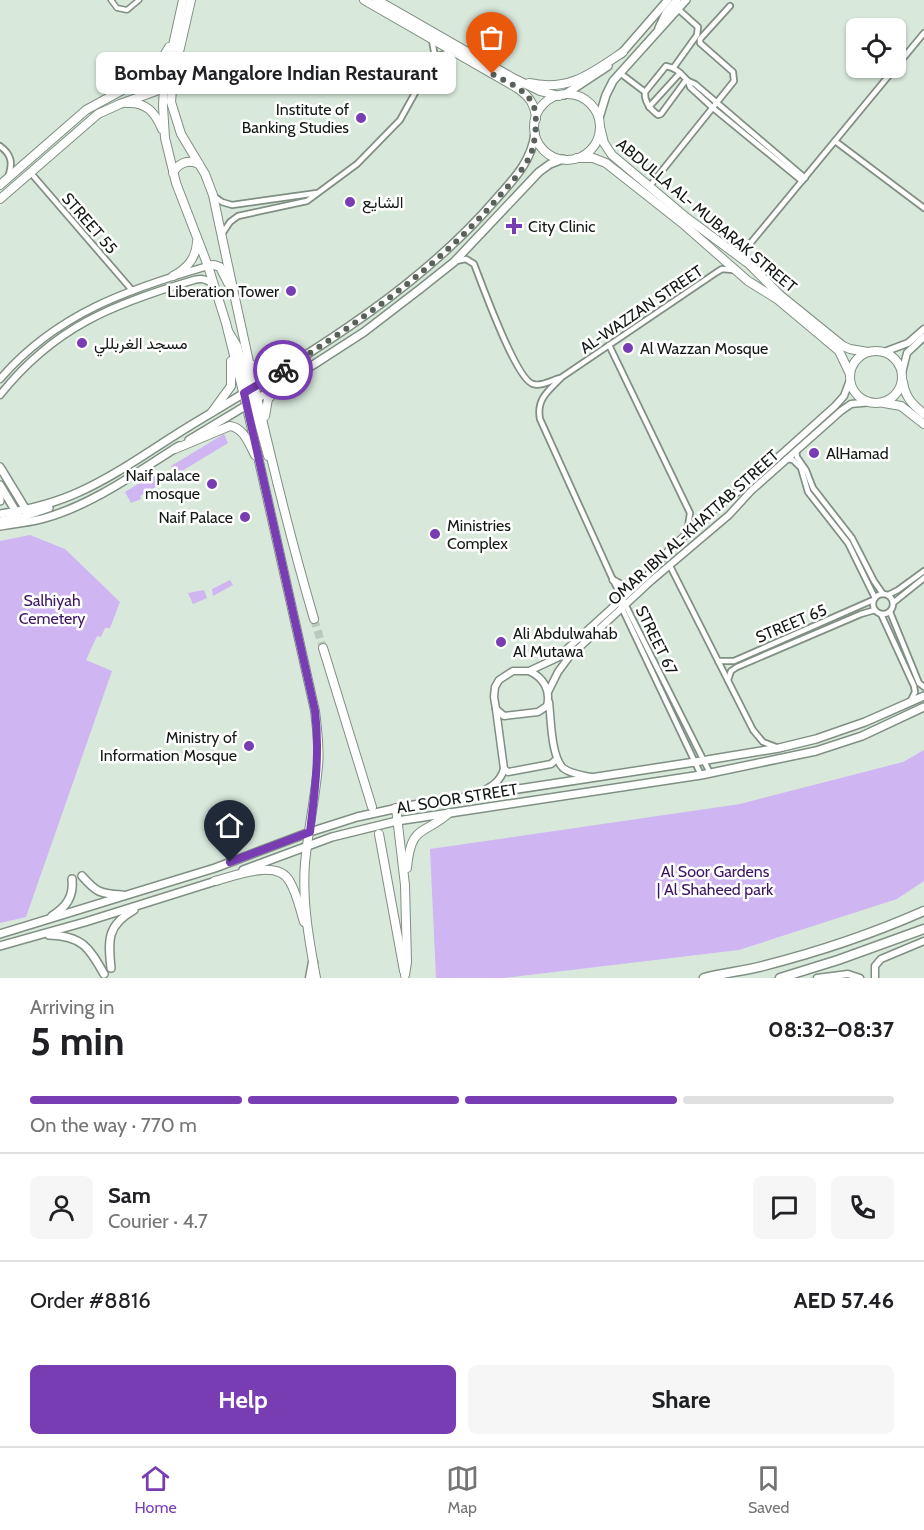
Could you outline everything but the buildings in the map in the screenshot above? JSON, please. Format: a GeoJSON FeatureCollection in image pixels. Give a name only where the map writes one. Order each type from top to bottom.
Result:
{"type":"FeatureCollection","features":[{"type":"Feature","properties":{"kind":"highway"},"geometry":{"type":"LineString","coordinates":[[699,978],[763,966],[828,948],[924,911]]}},
{"type":"Feature","properties":{"kind":"highway"},"geometry":{"type":"LineString","coordinates":[[780,978],[924,929]]}},
{"type":"Feature","properties":{"kind":"highway"},"geometry":{"type":"LineString","coordinates":[[310,978],[313,962]]}},
{"type":"Feature","properties":{"kind":"main road"},"geometry":{"type":"LineString","coordinates":[[165,138],[164,86],[183,0]]}},
{"type":"Feature","properties":{"kind":"main road"},"geometry":{"type":"LineString","coordinates":[[191,0],[173,78],[171,102],[177,124],[200,165],[213,195],[249,363],[252,401],[267,454],[276,472]]}},
{"type":"Feature","properties":{"kind":"main road"},"geometry":{"type":"LineString","coordinates":[[0,526],[73,499],[80,492],[292,364],[399,290],[449,248],[488,209],[523,167],[534,147],[536,118],[533,104],[524,93],[364,0]]}},
{"type":"Feature","properties":{"kind":"main road"},"geometry":{"type":"LineString","coordinates":[[377,0],[513,78],[540,91],[578,96],[593,107],[599,123]]}},
{"type":"Feature","properties":{"kind":"main road"},"geometry":{"type":"LineString","coordinates":[[536,118],[546,103],[594,77],[623,52],[669,0]]}},
{"type":"Feature","properties":{"kind":"main road"},"geometry":{"type":"LineString","coordinates":[[659,31],[664,17],[677,0]]}},
{"type":"Feature","properties":{"kind":"main road"},"geometry":{"type":"LineString","coordinates":[[0,521],[28,514],[45,518],[83,503],[154,462],[364,332],[454,262],[539,172],[562,159],[577,158],[592,148],[598,137],[606,95],[620,73],[686,0]]}},
{"type":"Feature","properties":{"kind":"main road"},"geometry":{"type":"LineString","coordinates":[[0,185],[86,110],[137,84],[156,68],[173,41]]}},
{"type":"Feature","properties":{"kind":"main road"},"geometry":{"type":"LineString","coordinates":[[513,78],[546,86],[565,84],[589,74],[623,52]]}},
{"type":"Feature","properties":{"kind":"main road"},"geometry":{"type":"LineString","coordinates":[[0,199],[93,118],[164,86],[173,78]]}},
{"type":"Feature","properties":{"kind":"main road"},"geometry":{"type":"LineString","coordinates":[[137,84],[142,84],[145,88],[141,96]]}},
{"type":"Feature","properties":{"kind":"main road"},"geometry":{"type":"LineString","coordinates":[[120,104],[140,104],[151,109],[159,122],[174,173],[214,286],[230,344],[232,384],[212,412]]}},
{"type":"Feature","properties":{"kind":"main road","name":"ABDULLA AL- MUBARAK STREET"},"geometry":{"type":"LineString","coordinates":[[599,123],[609,152],[649,187],[732,250],[780,295],[843,346],[868,352]]}},
{"type":"Feature","properties":{"kind":"main road"},"geometry":{"type":"LineString","coordinates":[[535,133],[543,149],[562,159]]}},
{"type":"Feature","properties":{"kind":"main road","name":"ABDULLA AL- MUBARAK STREET"},"geometry":{"type":"LineString","coordinates":[[577,158],[593,158],[606,163],[752,284],[777,299],[839,351],[850,377]]}},
{"type":"Feature","properties":{"kind":"main road"},"geometry":{"type":"LineString","coordinates":[[174,173],[176,168],[184,162],[190,161],[200,165]]}},
{"type":"Feature","properties":{"kind":"main road"},"geometry":{"type":"LineString","coordinates":[[704,243],[705,237],[711,235]]}},
{"type":"Feature","properties":{"kind":"main road"},"geometry":{"type":"LineString","coordinates":[[173,276],[182,271],[191,261],[196,250],[197,237]]}},
{"type":"Feature","properties":{"kind":"main road"},"geometry":{"type":"LineString","coordinates":[[208,266],[217,265],[222,269],[242,333]]}},
{"type":"Feature","properties":{"kind":"main road"},"geometry":{"type":"LineString","coordinates":[[752,284],[758,282],[760,274]]}},
{"type":"Feature","properties":{"kind":"main road"},"geometry":{"type":"LineString","coordinates":[[227,330],[237,346],[250,390],[261,465],[315,711],[318,765],[308,845],[305,894],[316,978]]}},
{"type":"Feature","properties":{"kind":"main road"},"geometry":{"type":"LineString","coordinates":[[230,344],[250,390]]}},
{"type":"Feature","properties":{"kind":"main road"},"geometry":{"type":"LineString","coordinates":[[924,414],[904,392],[902,375],[896,360],[884,352],[868,352],[856,360],[850,377],[857,395],[876,402],[901,406],[924,424]]}},
{"type":"Feature","properties":{"kind":"main road"},"geometry":{"type":"LineString","coordinates":[[249,363],[261,370],[292,364]]}},
{"type":"Feature","properties":{"kind":"main road"},"geometry":{"type":"LineString","coordinates":[[876,402],[888,399],[895,394],[900,386],[902,375]]}},
{"type":"Feature","properties":{"kind":"main road"},"geometry":{"type":"LineString","coordinates":[[268,441],[266,406],[270,397],[282,384]]}},
{"type":"Feature","properties":{"kind":"main road"},"geometry":{"type":"LineString","coordinates":[[252,401],[268,441],[314,619]]}},
{"type":"Feature","properties":{"kind":"main road"},"geometry":{"type":"LineString","coordinates":[[154,462],[197,431],[199,427],[197,422]]}},
{"type":"Feature","properties":{"kind":"main road"},"geometry":{"type":"LineString","coordinates":[[175,449],[224,427],[234,426],[242,432],[261,465]]}},
{"type":"Feature","properties":{"kind":"main road"},"geometry":{"type":"LineString","coordinates":[[0,467],[28,514]]}},
{"type":"Feature","properties":{"kind":"main road"},"geometry":{"type":"LineString","coordinates":[[0,486],[19,518]]}},
{"type":"Feature","properties":{"kind":"main road"},"geometry":{"type":"LineString","coordinates":[[0,486],[0,501]]}},
{"type":"Feature","properties":{"kind":"main road"},"geometry":{"type":"LineString","coordinates":[[0,514],[19,518]]}},
{"type":"Feature","properties":{"kind":"main road"},"geometry":{"type":"LineString","coordinates":[[323,648],[372,807]]}},
{"type":"Feature","properties":{"kind":"main road","name":"AL SOOR STREET"},"geometry":{"type":"LineString","coordinates":[[0,934],[215,868],[357,816],[779,748],[836,732],[924,696]]}},
{"type":"Feature","properties":{"kind":"main road","name":"AL SOOR STREET"},"geometry":{"type":"LineString","coordinates":[[0,946],[148,903],[350,832],[398,821],[701,775],[816,751],[862,736],[924,707]]}},
{"type":"Feature","properties":{"kind":"main road"},"geometry":{"type":"LineString","coordinates":[[396,808],[405,885],[407,962],[405,976]]}},
{"type":"Feature","properties":{"kind":"main road"},"geometry":{"type":"LineString","coordinates":[[405,885],[408,855],[414,839],[424,828],[449,813]]}},
{"type":"Feature","properties":{"kind":"main road"},"geometry":{"type":"LineString","coordinates":[[379,834],[405,976]]}},
{"type":"Feature","properties":{"kind":"main road"},"geometry":{"type":"LineString","coordinates":[[215,881],[268,869],[281,872],[292,885],[309,936]]}},
{"type":"Feature","properties":{"kind":"main road"},"geometry":{"type":"LineString","coordinates":[[82,876],[100,893],[128,896]]}},
{"type":"Feature","properties":{"kind":"main road"},"geometry":{"type":"LineString","coordinates":[[43,921],[67,904],[72,892],[72,879]]}},
{"type":"Feature","properties":{"kind":"main road"},"geometry":{"type":"LineString","coordinates":[[41,934],[66,936],[81,942],[108,971],[109,946],[114,927],[120,919],[148,903]]}},
{"type":"Feature","properties":{"kind":"street"},"geometry":{"type":"LineString","coordinates":[[111,0],[117,8],[127,10],[139,0]]}},
{"type":"Feature","properties":{"kind":"street"},"geometry":{"type":"LineString","coordinates":[[649,187],[733,84],[734,75],[700,43],[700,39],[730,6]]}},
{"type":"Feature","properties":{"kind":"street"},"geometry":{"type":"LineString","coordinates":[[674,67],[697,35],[698,27],[678,9]]}},
{"type":"Feature","properties":{"kind":"street"},"geometry":{"type":"LineString","coordinates":[[749,264],[746,254],[749,246],[924,33]]}},
{"type":"Feature","properties":{"kind":"street"},"geometry":{"type":"LineString","coordinates":[[213,195],[227,204],[243,205],[325,190],[357,164],[398,123],[435,57],[432,40]]}},
{"type":"Feature","properties":{"kind":"street"},"geometry":{"type":"LineString","coordinates":[[435,57],[452,51]]}},
{"type":"Feature","properties":{"kind":"street"},"geometry":{"type":"LineString","coordinates":[[687,81],[661,114],[658,115],[649,107],[645,92],[666,66],[674,67],[687,81],[695,84],[715,105],[803,180]]}},
{"type":"Feature","properties":{"kind":"street"},"geometry":{"type":"LineString","coordinates":[[649,107],[680,72]]}},
{"type":"Feature","properties":{"kind":"street"},"geometry":{"type":"LineString","coordinates":[[620,73],[645,92]]}},
{"type":"Feature","properties":{"kind":"street"},"geometry":{"type":"LineString","coordinates":[[835,141],[924,208]]}},
{"type":"Feature","properties":{"kind":"street"},"geometry":{"type":"LineString","coordinates":[[0,146],[11,159],[12,166],[7,178]]}},
{"type":"Feature","properties":{"kind":"street","name":"STREET 55"},"geometry":{"type":"LineString","coordinates":[[30,172],[132,289]]}},
{"type":"Feature","properties":{"kind":"street"},"geometry":{"type":"LineString","coordinates":[[222,236],[234,219],[304,202],[317,193]]}},
{"type":"Feature","properties":{"kind":"street"},"geometry":{"type":"LineString","coordinates":[[243,205],[240,210],[244,215]]}},
{"type":"Feature","properties":{"kind":"street"},"geometry":{"type":"LineString","coordinates":[[732,250],[742,250],[749,246]]}},
{"type":"Feature","properties":{"kind":"street","name":"AL-WAZZAN STREET"},"geometry":{"type":"LineString","coordinates":[[454,262],[466,259],[474,264],[509,349],[524,378],[538,385],[562,377]]}},
{"type":"Feature","properties":{"kind":"street"},"geometry":{"type":"LineString","coordinates":[[0,379],[38,343],[84,311],[132,289],[208,266]]}},
{"type":"Feature","properties":{"kind":"street","name":"AL-WAZZAN STREET"},"geometry":{"type":"LineString","coordinates":[[540,419],[538,410],[544,395],[562,377],[717,272],[722,269],[735,270]]}},
{"type":"Feature","properties":{"kind":"street"},"geometry":{"type":"LineString","coordinates":[[100,312],[135,298],[202,278],[214,286]]}},
{"type":"Feature","properties":{"kind":"street"},"geometry":{"type":"LineString","coordinates":[[0,395],[38,354],[72,329],[130,297],[132,289]]}},
{"type":"Feature","properties":{"kind":"street"},"geometry":{"type":"LineString","coordinates":[[884,352],[908,343],[924,329]]}},
{"type":"Feature","properties":{"kind":"street"},"geometry":{"type":"LineString","coordinates":[[902,375],[908,353],[924,337]]}},
{"type":"Feature","properties":{"kind":"street"},"geometry":{"type":"LineString","coordinates":[[609,345],[690,513],[699,519],[706,517]]}},
{"type":"Feature","properties":{"kind":"street","name":"OMAR IBN AL-KHATTAB STREET"},"geometry":{"type":"LineString","coordinates":[[548,696],[558,672],[569,657],[623,604],[635,587],[670,549],[747,485],[835,406],[844,396],[850,377]]}},
{"type":"Feature","properties":{"kind":"street","name":"OMAR IBN AL-KHATTAB STREET"},"geometry":{"type":"LineString","coordinates":[[529,671],[549,663],[680,558],[796,451],[851,404],[876,402]]}},
{"type":"Feature","properties":{"kind":"street","name":"STREET 67"},"geometry":{"type":"LineString","coordinates":[[540,419],[701,775]]}},
{"type":"Feature","properties":{"kind":"street"},"geometry":{"type":"LineString","coordinates":[[796,451],[813,488],[852,538],[874,581],[893,603]]}},
{"type":"Feature","properties":{"kind":"street"},"geometry":{"type":"LineString","coordinates":[[788,459],[793,460],[801,468],[808,492],[845,539],[869,584],[875,610],[881,614],[914,686],[915,692],[910,703]]}},
{"type":"Feature","properties":{"kind":"street"},"geometry":{"type":"LineString","coordinates":[[719,506],[728,507],[729,515]]}},
{"type":"Feature","properties":{"kind":"street"},"geometry":{"type":"LineString","coordinates":[[687,534],[690,513]]}},
{"type":"Feature","properties":{"kind":"street"},"geometry":{"type":"LineString","coordinates":[[670,549],[671,557],[680,558]]}},
{"type":"Feature","properties":{"kind":"street"},"geometry":{"type":"LineString","coordinates":[[670,566],[757,736],[769,746],[779,748]]}},
{"type":"Feature","properties":{"kind":"street"},"geometry":{"type":"LineString","coordinates":[[874,599],[898,590],[924,571]]}},
{"type":"Feature","properties":{"kind":"street"},"geometry":{"type":"LineString","coordinates":[[924,578],[893,603],[890,612],[920,683],[924,687]]}},
{"type":"Feature","properties":{"kind":"street"},"geometry":{"type":"LineString","coordinates":[[613,580],[622,585],[635,587]]}},
{"type":"Feature","properties":{"kind":"street","name":"STREET 65"},"geometry":{"type":"LineString","coordinates":[[718,661],[734,661],[874,599]]}},
{"type":"Feature","properties":{"kind":"street","name":"STREET 67"},"geometry":{"type":"LineString","coordinates":[[623,604],[710,773]]}},
{"type":"Feature","properties":{"kind":"street","name":"STREET 65"},"geometry":{"type":"LineString","coordinates":[[728,680],[731,671],[737,667],[875,610]]}},
{"type":"Feature","properties":{"kind":"street"},"geometry":{"type":"LineString","coordinates":[[881,614],[890,612]]}},
{"type":"Feature","properties":{"kind":"street"},"geometry":{"type":"LineString","coordinates":[[549,663],[552,669],[558,672]]}},
{"type":"Feature","properties":{"kind":"street"},"geometry":{"type":"LineString","coordinates":[[473,796],[495,784],[501,778],[504,769],[494,697],[495,687],[500,680],[513,671],[529,671],[541,679],[548,696],[557,759],[565,769],[594,778]]}},
{"type":"Feature","properties":{"kind":"street"},"geometry":{"type":"LineString","coordinates":[[496,709],[508,717],[538,712],[547,706],[548,696]]}},
{"type":"Feature","properties":{"kind":"street"},"geometry":{"type":"LineString","coordinates":[[504,769],[508,772],[551,765],[557,759]]}},
{"type":"Feature","properties":{"kind":"street"},"geometry":{"type":"LineString","coordinates":[[875,978],[875,968],[879,960],[924,941]]}},
{"type":"Feature","properties":{"kind":"street"},"geometry":{"type":"LineString","coordinates":[[817,978],[844,974],[860,978]]}},
{"type":"Feature","properties":{"kind":"green space"},"geometry":{"type":"Polygon","coordinates":[[[224,434],[228,443],[177,474],[171,466],[224,434]]]}},
{"type":"Feature","properties":{"kind":"green space"},"geometry":{"type":"Polygon","coordinates":[[[159,473],[162,483],[140,496],[141,499],[131,503],[125,492],[159,473]]]}},
{"type":"Feature","properties":{"kind":"green space","name":"Salhiyah Cemetery"},"geometry":{"type":"Polygon","coordinates":[[[30,535],[65,549],[120,602],[110,628],[105,628],[101,637],[97,636],[86,660],[112,671],[26,917],[0,923],[0,541],[30,535]]]}},
{"type":"Feature","properties":{"kind":"green space"},"geometry":{"type":"Polygon","coordinates":[[[230,580],[233,585],[213,596],[212,589],[230,580]]]}},
{"type":"Feature","properties":{"kind":"green space"},"geometry":{"type":"Polygon","coordinates":[[[204,590],[207,598],[193,604],[188,593],[204,590]]]}},
{"type":"Feature","properties":{"kind":"green space","name":"Al Soor Gardens | Al Shaheed park"},"geometry":{"type":"Polygon","coordinates":[[[924,750],[924,881],[897,899],[739,950],[504,978],[436,978],[430,849],[740,804],[903,762],[924,750]]]}},
{"type":"Feature","properties":{"kind":"green space"},"geometry":{"type":"Polygon","coordinates":[[[225,805],[233,831],[216,836],[213,824],[218,822],[223,830],[225,826],[220,822],[226,819],[219,820],[221,813],[217,811],[218,821],[212,822],[208,810],[225,805]]]}},
{"type":"Feature","properties":{"kind":"tunnel"},"geometry":{"type":"LineString","coordinates":[[314,619],[323,648]]}},
{"type":"Feature","properties":{"kind":"way so far"},"geometry":{"type":"LineString","coordinates":[[283,370],[358,320],[409,282],[449,248],[488,209],[523,167],[534,147],[536,118],[534,107],[524,93],[492,74]]}},
{"type":"Feature","properties":{"kind":"place","name":"Bombay Mangalore Indian Restaurant"},"geometry":{"type":"Point","coordinates":[492,74]}},
{"type":"Feature","properties":{"kind":"place","name":"Institute of Banking Studies"},"geometry":{"type":"Point","coordinates":[361,118]}},
{"type":"Feature","properties":{"kind":"place","name":"الشايع"},"geometry":{"type":"Point","coordinates":[350,202]}},
{"type":"Feature","properties":{"kind":"place","name":"City Clinic"},"geometry":{"type":"Point","coordinates":[514,226]}},
{"type":"Feature","properties":{"kind":"place","name":"Liberation Tower"},"geometry":{"type":"Point","coordinates":[291,291]}},
{"type":"Feature","properties":{"kind":"place","name":"مسجد الغربللي"},"geometry":{"type":"Point","coordinates":[82,343]}},
{"type":"Feature","properties":{"kind":"place","name":"Al Wazzan Mosque"},"geometry":{"type":"Point","coordinates":[628,348]}},
{"type":"Feature","properties":{"kind":"place","name":"AlHamad"},"geometry":{"type":"Point","coordinates":[814,453]}},
{"type":"Feature","properties":{"kind":"place","name":"Naif palace mosque"},"geometry":{"type":"Point","coordinates":[212,484]}},
{"type":"Feature","properties":{"kind":"place","name":"Naif Palace"},"geometry":{"type":"Point","coordinates":[245,517]}},
{"type":"Feature","properties":{"kind":"place","name":"Ministries Complex"},"geometry":{"type":"Point","coordinates":[435,534]}},
{"type":"Feature","properties":{"kind":"place","name":"Ali Abdulwahab Al Mutawa"},"geometry":{"type":"Point","coordinates":[501,642]}},
{"type":"Feature","properties":{"kind":"place","name":"Ministry of Information Mosque"},"geometry":{"type":"Point","coordinates":[249,746]}},
{"type":"Feature","properties":{"kind":"route"},"geometry":{"type":"LineString","coordinates":[[230,862],[310,832],[318,765],[315,711],[244,393],[283,370]]}}]}
